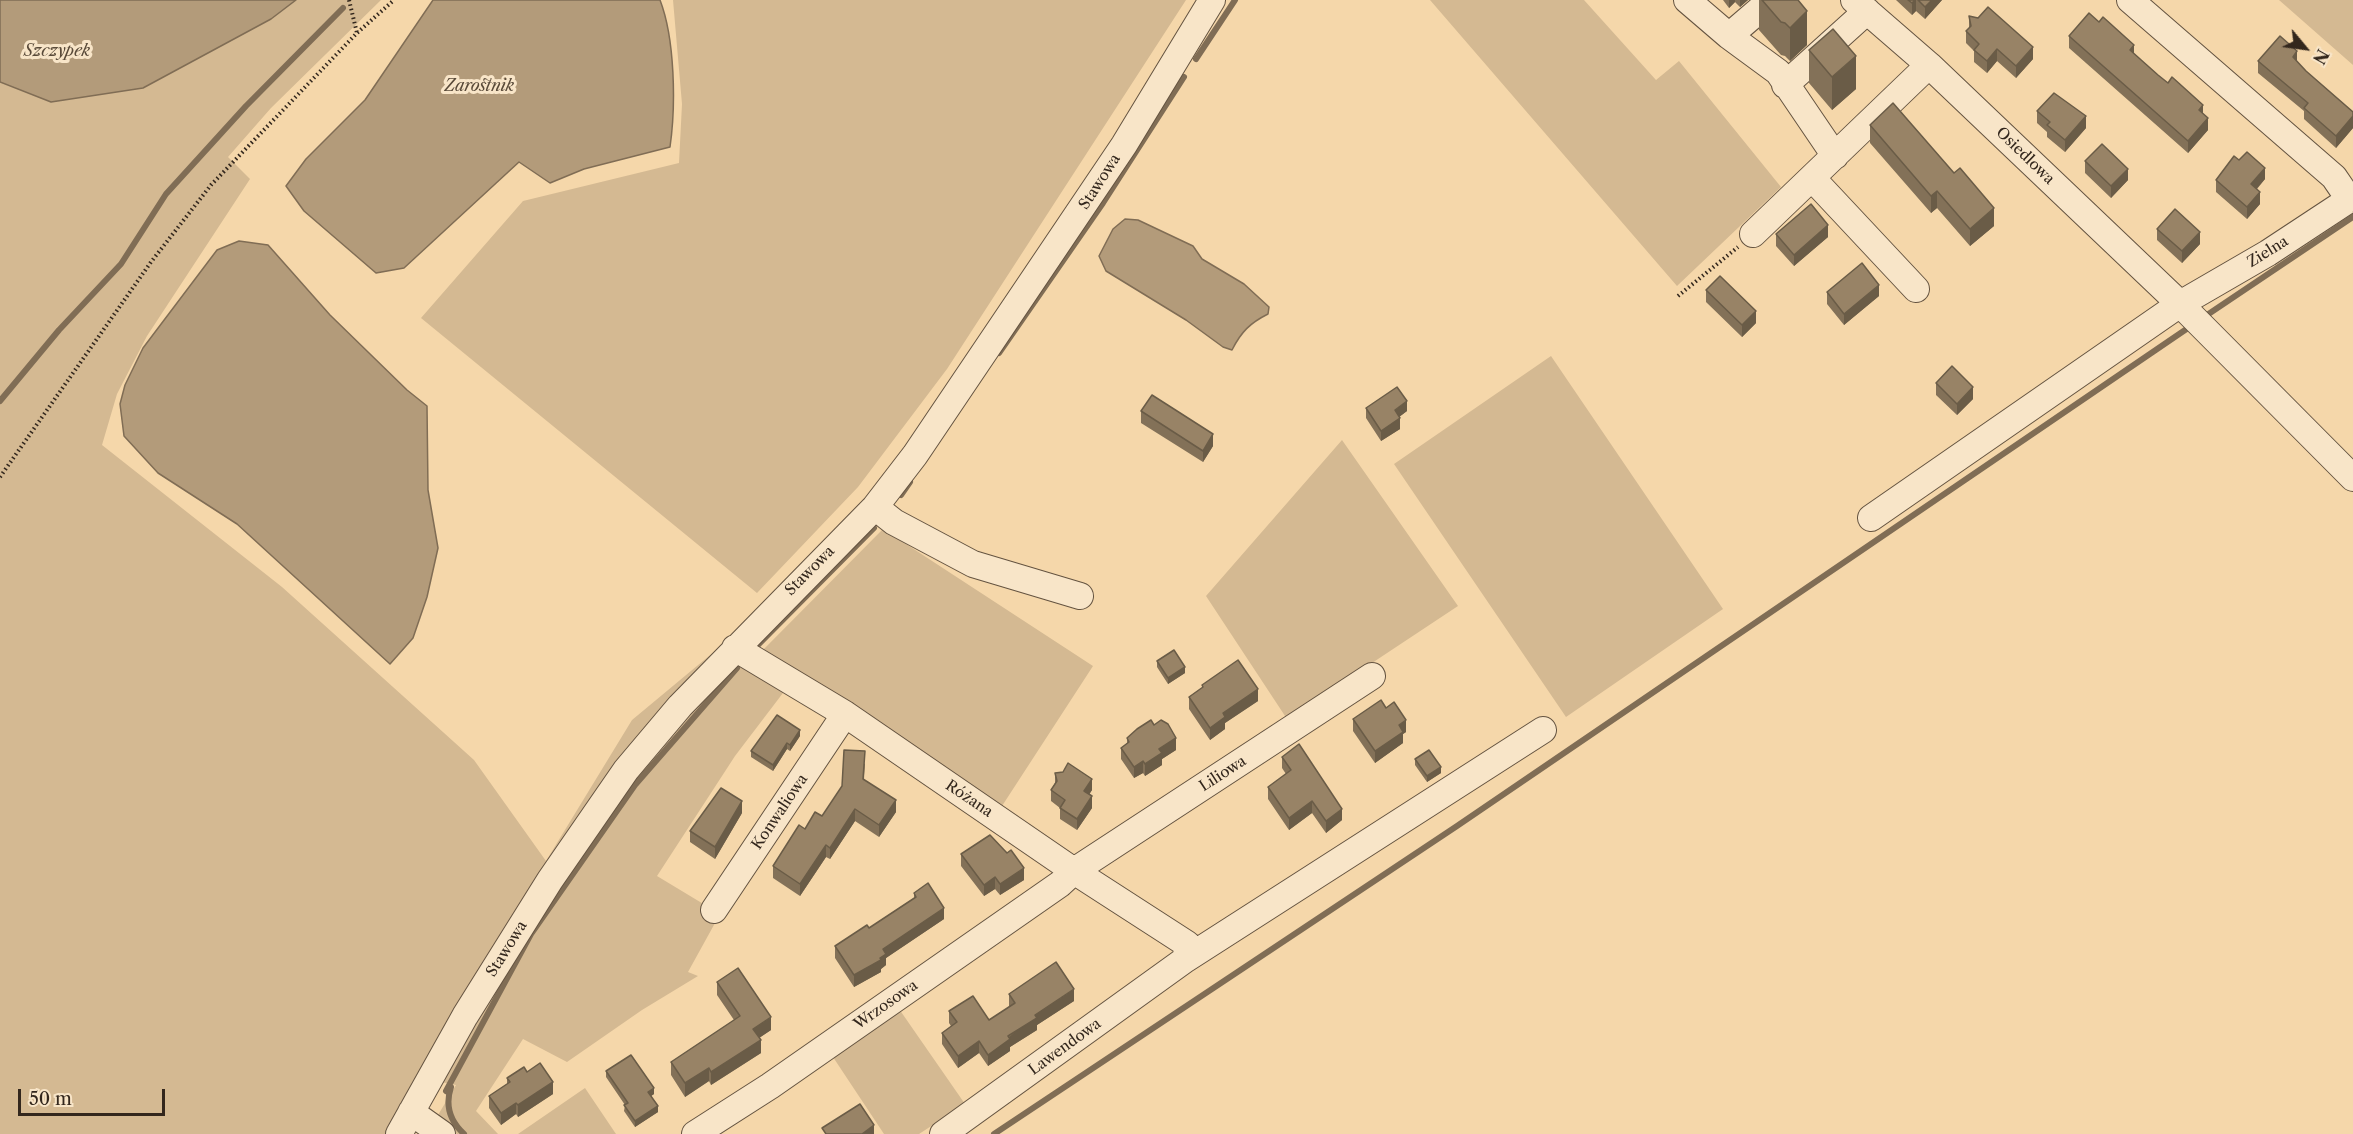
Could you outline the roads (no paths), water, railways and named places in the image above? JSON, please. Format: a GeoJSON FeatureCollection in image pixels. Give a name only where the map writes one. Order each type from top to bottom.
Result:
{"type":"FeatureCollection","features":[{"type":"Feature","properties":{"kind":"street","name":"Stawowa"},"geometry":{"type":"LineString","coordinates":[[405,1123],[465,1016],[550,879],[620,779],[680,706],[874,507],[915,455],[1070,228],[1124,145],[1212,0]]}},
{"type":"Feature","properties":{"kind":"street"},"geometry":{"type":"LineString","coordinates":[[1687,0],[1729,36],[1778,72],[1835,156]]}},
{"type":"Feature","properties":{"kind":"street"},"geometry":{"type":"LineString","coordinates":[[1729,36],[1771,0]]}},
{"type":"Feature","properties":{"kind":"street"},"geometry":{"type":"LineString","coordinates":[[2130,0],[2334,177],[2351,198]]}},
{"type":"Feature","properties":{"kind":"street"},"geometry":{"type":"LineString","coordinates":[[1785,85],[1861,5]]}},
{"type":"Feature","properties":{"kind":"street","name":"Osiedlowa"},"geometry":{"type":"LineString","coordinates":[[1861,5],[1929,65],[2186,310],[2353,478]]}},
{"type":"Feature","properties":{"kind":"street"},"geometry":{"type":"LineString","coordinates":[[1753,234],[1929,65]]}},
{"type":"Feature","properties":{"kind":"street"},"geometry":{"type":"LineString","coordinates":[[1812,178],[1916,289]]}},
{"type":"Feature","properties":{"kind":"street","name":"Zielna"},"geometry":{"type":"LineString","coordinates":[[1871,518],[2351,198]]}},
{"type":"Feature","properties":{"kind":"street"},"geometry":{"type":"LineString","coordinates":[[874,507],[894,522],[973,564],[1080,596]]}},
{"type":"Feature","properties":{"kind":"street","name":"Różana"},"geometry":{"type":"LineString","coordinates":[[735,648],[845,714],[1074,871],[1187,944],[1186,959]]}},
{"type":"Feature","properties":{"kind":"street","name":"Liliowa"},"geometry":{"type":"LineString","coordinates":[[1074,871],[1372,676]]}},
{"type":"Feature","properties":{"kind":"street","name":"Konwaliowa"},"geometry":{"type":"LineString","coordinates":[[714,910],[845,714]]}},
{"type":"Feature","properties":{"kind":"street","name":"Lawendowa"},"geometry":{"type":"LineString","coordinates":[[943,1134],[1186,959],[1543,730]]}},
{"type":"Feature","properties":{"kind":"street","name":"Wrzosowa"},"geometry":{"type":"LineString","coordinates":[[695,1134],[780,1080],[1060,884],[1074,871]]}},
{"type":"Feature","properties":{"kind":"street"},"geometry":{"type":"LineString","coordinates":[[405,1123],[442,1134]]}},
{"type":"Feature","properties":{"kind":"water","name":"Szczypek"},"geometry":{"type":"Polygon","coordinates":[[[0,0],[296,0],[271,19],[143,88],[51,102],[0,82],[0,0]]]}},
{"type":"Feature","properties":{"kind":"water","name":"Zarostnik"},"geometry":{"type":"Polygon","coordinates":[[[433,0],[660,0],[669,34],[673,72],[670,147],[584,169],[550,183],[519,162],[404,268],[376,273],[304,211],[286,186],[306,159],[365,100],[433,0]]]}},
{"type":"Feature","properties":{"kind":"water"},"geometry":{"type":"Polygon","coordinates":[[[1125,219],[1138,220],[1193,246],[1202,259],[1244,284],[1269,307],[1268,314],[1247,329],[1232,350],[1223,347],[1186,320],[1106,271],[1099,256],[1113,229],[1125,219]]]}},
{"type":"Feature","properties":{"kind":"water"},"geometry":{"type":"Polygon","coordinates":[[[239,241],[268,245],[330,315],[407,390],[427,406],[428,490],[438,548],[427,597],[413,638],[390,664],[237,524],[158,473],[124,436],[120,404],[125,385],[143,348],[217,250],[239,241]]]}},
{"type":"Feature","properties":{"kind":"waterway"},"geometry":{"type":"LineString","coordinates":[[1196,59],[1235,0]]}},
{"type":"Feature","properties":{"kind":"waterway"},"geometry":{"type":"LineString","coordinates":[[0,401],[59,330],[121,264],[166,194],[246,106],[343,8]]}},
{"type":"Feature","properties":{"kind":"waterway"},"geometry":{"type":"LineString","coordinates":[[999,353],[1103,203],[1184,77]]}},
{"type":"Feature","properties":{"kind":"waterway"},"geometry":{"type":"LineString","coordinates":[[2204,317],[2353,217]]}},
{"type":"Feature","properties":{"kind":"waterway"},"geometry":{"type":"LineString","coordinates":[[994,1134],[1457,826],[2188,328]]}},
{"type":"Feature","properties":{"kind":"waterway"},"geometry":{"type":"LineString","coordinates":[[901,495],[910,482]]}},
{"type":"Feature","properties":{"kind":"waterway"},"geometry":{"type":"LineString","coordinates":[[754,649],[874,528]]}},
{"type":"Feature","properties":{"kind":"waterway"},"geometry":{"type":"LineString","coordinates":[[446,1091],[531,934],[635,785],[737,668]]}},
{"type":"Feature","properties":{"kind":"waterway"},"geometry":{"type":"LineString","coordinates":[[451,1087],[450,1112],[455,1124],[464,1134]]}}]}
